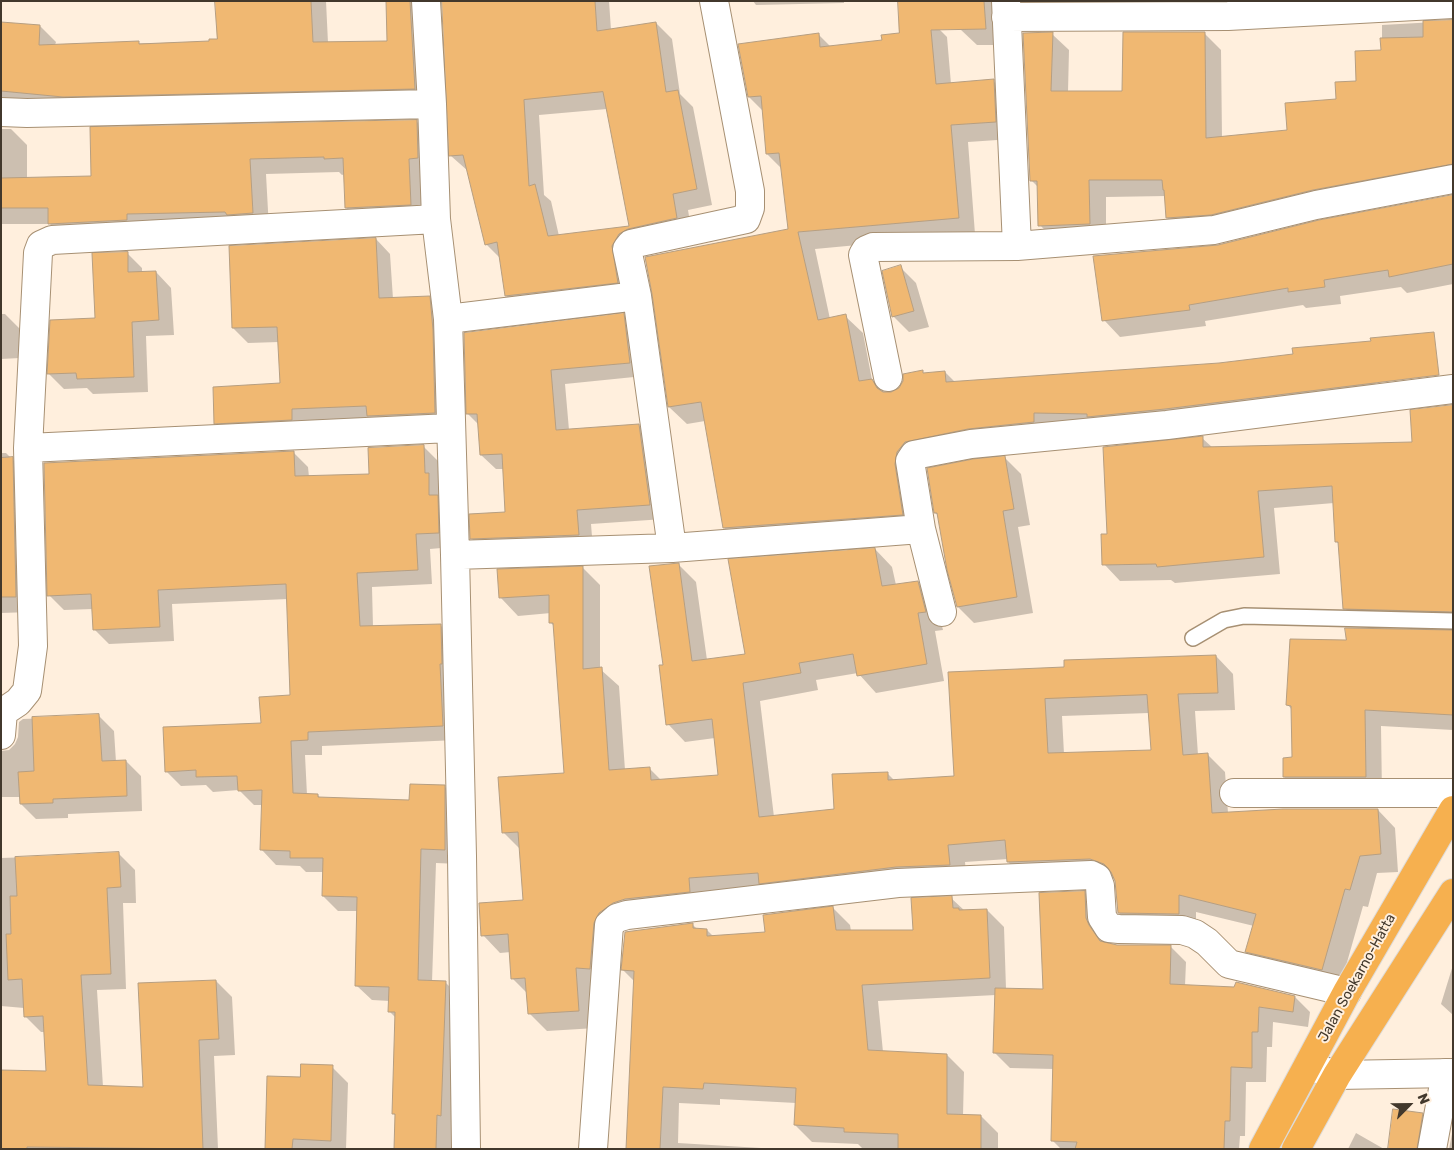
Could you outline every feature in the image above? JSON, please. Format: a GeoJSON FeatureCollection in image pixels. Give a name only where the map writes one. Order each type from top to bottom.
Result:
{"type":"FeatureCollection","features":[{"type":"Feature","properties":{"kind":"highway","name":"Jalan Soekarno-Hatta"},"geometry":{"type":"LineString","coordinates":[[1263,1149],[1347,992],[1453,810]]}},
{"type":"Feature","properties":{"kind":"highway"},"geometry":{"type":"LineString","coordinates":[[1296,1149],[1336,1075],[1450,903]]}},
{"type":"Feature","properties":{"kind":"street"},"geometry":{"type":"LineString","coordinates":[[426,1],[436,219],[448,319],[462,846],[466,1149]]}},
{"type":"Feature","properties":{"kind":"street"},"geometry":{"type":"LineString","coordinates":[[672,548],[637,296],[627,249],[631,244],[746,219],[750,208],[750,192],[714,1]]}},
{"type":"Feature","properties":{"kind":"street"},"geometry":{"type":"LineString","coordinates":[[1017,246],[1006,9],[1228,16],[1453,4]]}},
{"type":"Feature","properties":{"kind":"street"},"geometry":{"type":"LineString","coordinates":[[1,112],[432,104]]}},
{"type":"Feature","properties":{"kind":"street"},"geometry":{"type":"LineString","coordinates":[[888,377],[863,255],[866,250],[873,247],[1017,246],[1214,230],[1316,205],[1453,179]]}},
{"type":"Feature","properties":{"kind":"street"},"geometry":{"type":"LineString","coordinates":[[1,735],[3,712],[18,702],[27,691],[33,646],[28,448],[38,253],[41,245],[52,240],[436,219]]}},
{"type":"Feature","properties":{"kind":"street"},"geometry":{"type":"LineString","coordinates":[[448,319],[637,296]]}},
{"type":"Feature","properties":{"kind":"street"},"geometry":{"type":"LineString","coordinates":[[942,612],[922,529],[910,461],[914,455],[971,444],[1166,425],[1453,389]]}},
{"type":"Feature","properties":{"kind":"street"},"geometry":{"type":"LineString","coordinates":[[28,448],[450,428]]}},
{"type":"Feature","properties":{"kind":"street"},"geometry":{"type":"LineString","coordinates":[[455,555],[672,548],[922,529]]}},
{"type":"Feature","properties":{"kind":"street"},"geometry":{"type":"LineString","coordinates":[[1234,793],[1453,793]]}},
{"type":"Feature","properties":{"kind":"street"},"geometry":{"type":"LineString","coordinates":[[593,1149],[609,924],[617,918],[627,915],[898,883],[1090,876],[1097,878],[1100,886],[1102,917],[1109,928],[1182,930],[1194,934],[1206,942],[1229,964],[1347,992]]}},
{"type":"Feature","properties":{"kind":"street"},"geometry":{"type":"LineString","coordinates":[[1308,1066],[1336,1075],[1449,1073],[1432,1149]]}},
{"type":"Feature","properties":{"kind":"lane"},"geometry":{"type":"LineString","coordinates":[[1193,638],[1224,620],[1244,616],[1453,621]]}},
{"type":"Feature","properties":{"kind":"building"},"geometry":{"type":"Polygon","coordinates":[[[215,1],[311,1],[313,42],[387,41],[386,1],[410,1],[415,89],[63,97],[1,91],[1,22],[40,25],[39,45],[139,41],[139,44],[209,41],[209,39],[217,39],[215,1]]]}},
{"type":"Feature","properties":{"kind":"building"},"geometry":{"type":"Polygon","coordinates":[[[442,1],[595,1],[597,31],[656,22],[666,92],[678,90],[697,189],[673,194],[677,218],[628,229],[619,234],[612,246],[618,283],[505,296],[497,242],[485,245],[463,155],[449,156],[442,1]],[[603,92],[524,100],[529,186],[535,184],[548,236],[629,226],[603,92]]]}},
{"type":"Feature","properties":{"kind":"building"},"geometry":{"type":"Polygon","coordinates":[[[898,1],[984,1],[986,29],[931,30],[936,84],[994,79],[996,122],[951,125],[959,218],[798,232],[818,320],[846,314],[859,381],[872,379],[877,388],[883,392],[891,392],[899,388],[903,381],[903,374],[923,370],[923,373],[945,371],[946,382],[1219,363],[1293,354],[1292,348],[1371,341],[1370,338],[1434,332],[1439,375],[1087,417],[1087,414],[1034,413],[1034,422],[968,429],[905,442],[897,452],[895,464],[903,515],[723,528],[701,402],[668,407],[645,257],[788,229],[779,153],[766,154],[761,96],[748,97],[738,44],[819,33],[820,47],[882,40],[881,35],[899,33],[898,1]]]}},
{"type":"Feature","properties":{"kind":"building"},"geometry":{"type":"Polygon","coordinates":[[[1453,20],[1453,164],[1313,190],[1211,215],[1166,218],[1162,180],[1089,180],[1090,224],[1038,226],[1037,181],[1030,181],[1023,33],[1053,32],[1051,91],[1122,91],[1123,32],[1205,32],[1206,138],[1287,130],[1285,103],[1336,99],[1335,82],[1356,81],[1355,51],[1381,50],[1380,38],[1423,37],[1423,21],[1453,20]]]}},
{"type":"Feature","properties":{"kind":"building"},"geometry":{"type":"Polygon","coordinates":[[[417,120],[418,158],[409,159],[411,205],[345,208],[343,158],[324,159],[324,157],[250,159],[253,213],[227,215],[225,212],[127,214],[127,220],[48,224],[48,208],[1,208],[1,178],[91,176],[90,127],[417,120]]]}},
{"type":"Feature","properties":{"kind":"building"},"geometry":{"type":"Polygon","coordinates":[[[1453,195],[1453,264],[1389,277],[1388,270],[1324,280],[1325,287],[1288,292],[1288,288],[1189,305],[1190,310],[1102,321],[1093,256],[1218,245],[1319,220],[1453,195]]]}},
{"type":"Feature","properties":{"kind":"building"},"geometry":{"type":"Polygon","coordinates":[[[376,238],[379,298],[430,296],[433,330],[435,413],[367,416],[366,406],[292,409],[292,420],[214,424],[213,387],[280,383],[277,327],[232,328],[229,246],[376,238]]]}},
{"type":"Feature","properties":{"kind":"building"},"geometry":{"type":"Polygon","coordinates":[[[128,252],[128,272],[156,271],[159,320],[132,322],[134,377],[77,379],[76,373],[47,374],[50,320],[95,318],[92,253],[128,252]]]}},
{"type":"Feature","properties":{"kind":"building"},"geometry":{"type":"Polygon","coordinates":[[[901,265],[914,311],[892,317],[882,271],[901,265]]]}},
{"type":"Feature","properties":{"kind":"building"},"geometry":{"type":"Polygon","coordinates":[[[624,313],[630,363],[551,370],[556,430],[639,424],[650,505],[577,510],[579,535],[470,539],[469,514],[505,512],[502,454],[480,455],[477,414],[466,414],[464,333],[624,313]]]}},
{"type":"Feature","properties":{"kind":"building"},"geometry":{"type":"Polygon","coordinates":[[[1453,405],[1453,612],[1343,609],[1338,542],[1335,542],[1332,486],[1258,491],[1264,557],[1157,567],[1156,564],[1102,565],[1101,534],[1107,534],[1103,447],[1203,436],[1203,447],[1412,442],[1410,410],[1453,405]]]}},
{"type":"Feature","properties":{"kind":"building"},"geometry":{"type":"Polygon","coordinates":[[[424,445],[425,473],[429,473],[429,495],[438,495],[439,533],[416,534],[418,570],[357,573],[360,626],[441,624],[442,664],[440,664],[443,726],[308,732],[308,740],[291,741],[293,793],[318,794],[318,797],[409,800],[410,784],[445,785],[445,850],[421,849],[418,980],[446,981],[441,1116],[437,1115],[436,1149],[394,1149],[395,1114],[392,1114],[395,1012],[388,1012],[389,987],[355,986],[357,897],[322,896],[323,858],[290,858],[290,851],[260,850],[262,790],[238,791],[237,776],[196,777],[196,770],[165,772],[163,727],[261,723],[259,697],[290,695],[286,584],[158,590],[160,627],[93,630],[91,594],[47,596],[44,463],[294,451],[295,476],[369,474],[368,448],[424,445]]]}},
{"type":"Feature","properties":{"kind":"building"},"geometry":{"type":"Polygon","coordinates":[[[1005,456],[1014,509],[1003,511],[1017,597],[957,607],[947,570],[937,513],[934,513],[927,468],[973,459],[1005,456]]]}},
{"type":"Feature","properties":{"kind":"building"},"geometry":{"type":"Polygon","coordinates":[[[13,457],[16,597],[1,597],[1,458],[13,457]]]}},
{"type":"Feature","properties":{"kind":"building"},"geometry":{"type":"Polygon","coordinates":[[[875,548],[882,586],[918,581],[926,612],[918,613],[927,664],[857,676],[853,654],[799,663],[801,673],[743,683],[759,817],[834,809],[832,774],[888,772],[888,780],[954,776],[948,672],[1064,667],[1064,660],[1216,655],[1218,693],[1178,694],[1183,755],[1208,753],[1212,813],[1283,809],[1378,809],[1381,854],[1360,856],[1350,890],[1345,889],[1322,970],[1245,952],[1256,914],[1179,895],[1179,914],[1118,913],[1115,881],[1111,872],[1104,864],[1090,859],[1007,862],[1005,840],[948,845],[950,865],[896,867],[759,884],[758,873],[689,878],[690,892],[625,899],[613,903],[599,913],[594,923],[590,969],[576,968],[579,1011],[528,1014],[525,978],[511,979],[508,934],[481,936],[479,903],[523,900],[518,832],[502,833],[498,777],[564,773],[553,623],[549,623],[549,595],[499,598],[497,569],[583,566],[583,669],[602,667],[609,770],[650,767],[651,780],[718,775],[712,719],[666,725],[659,665],[663,665],[649,566],[679,563],[692,661],[745,654],[728,559],[875,548]],[[1147,695],[1045,699],[1048,753],[1151,750],[1147,695]]]}},
{"type":"Feature","properties":{"kind":"building"},"geometry":{"type":"Polygon","coordinates":[[[1345,628],[1453,630],[1453,715],[1365,710],[1366,777],[1283,777],[1283,758],[1292,757],[1291,706],[1286,705],[1290,639],[1346,640],[1345,628]]]}},
{"type":"Feature","properties":{"kind":"building"},"geometry":{"type":"Polygon","coordinates":[[[99,714],[102,761],[126,760],[127,796],[53,799],[53,803],[20,804],[18,772],[34,771],[32,717],[99,714]]]}},
{"type":"Feature","properties":{"kind":"building"},"geometry":{"type":"Polygon","coordinates":[[[119,852],[121,887],[107,888],[111,974],[81,975],[88,1085],[143,1087],[138,983],[216,980],[219,1039],[199,1040],[203,1149],[27,1147],[27,1149],[1,1149],[1,1070],[46,1071],[43,1016],[24,1017],[22,979],[8,980],[6,934],[11,934],[10,896],[17,896],[15,857],[119,852]]]}},
{"type":"Feature","properties":{"kind":"building"},"geometry":{"type":"Polygon","coordinates":[[[1085,891],[1086,918],[1100,941],[1117,945],[1171,945],[1170,984],[1234,987],[1236,982],[1295,996],[1293,1012],[1259,1007],[1258,1032],[1252,1032],[1252,1068],[1231,1067],[1230,1121],[1225,1121],[1224,1149],[1075,1149],[1077,1142],[1051,1141],[1053,1055],[993,1053],[995,988],[1043,989],[1039,893],[1085,891]]]}},
{"type":"Feature","properties":{"kind":"building"},"geometry":{"type":"Polygon","coordinates":[[[952,896],[953,908],[959,908],[959,910],[987,909],[990,978],[862,985],[868,1050],[947,1054],[947,1114],[981,1115],[981,1149],[898,1149],[898,1134],[844,1132],[844,1128],[794,1125],[796,1088],[704,1083],[703,1089],[663,1087],[660,1149],[626,1149],[634,971],[621,970],[625,932],[693,923],[693,928],[707,929],[707,936],[765,932],[763,915],[833,906],[836,930],[913,930],[911,898],[952,896]]]}},
{"type":"Feature","properties":{"kind":"building"},"geometry":{"type":"Polygon","coordinates":[[[301,1064],[333,1065],[331,1141],[293,1139],[292,1149],[265,1149],[267,1076],[300,1077],[301,1064]]]}},
{"type":"Feature","properties":{"kind":"building"},"geometry":{"type":"Polygon","coordinates":[[[1393,1109],[1423,1113],[1417,1149],[1388,1149],[1393,1109]]]}}]}
